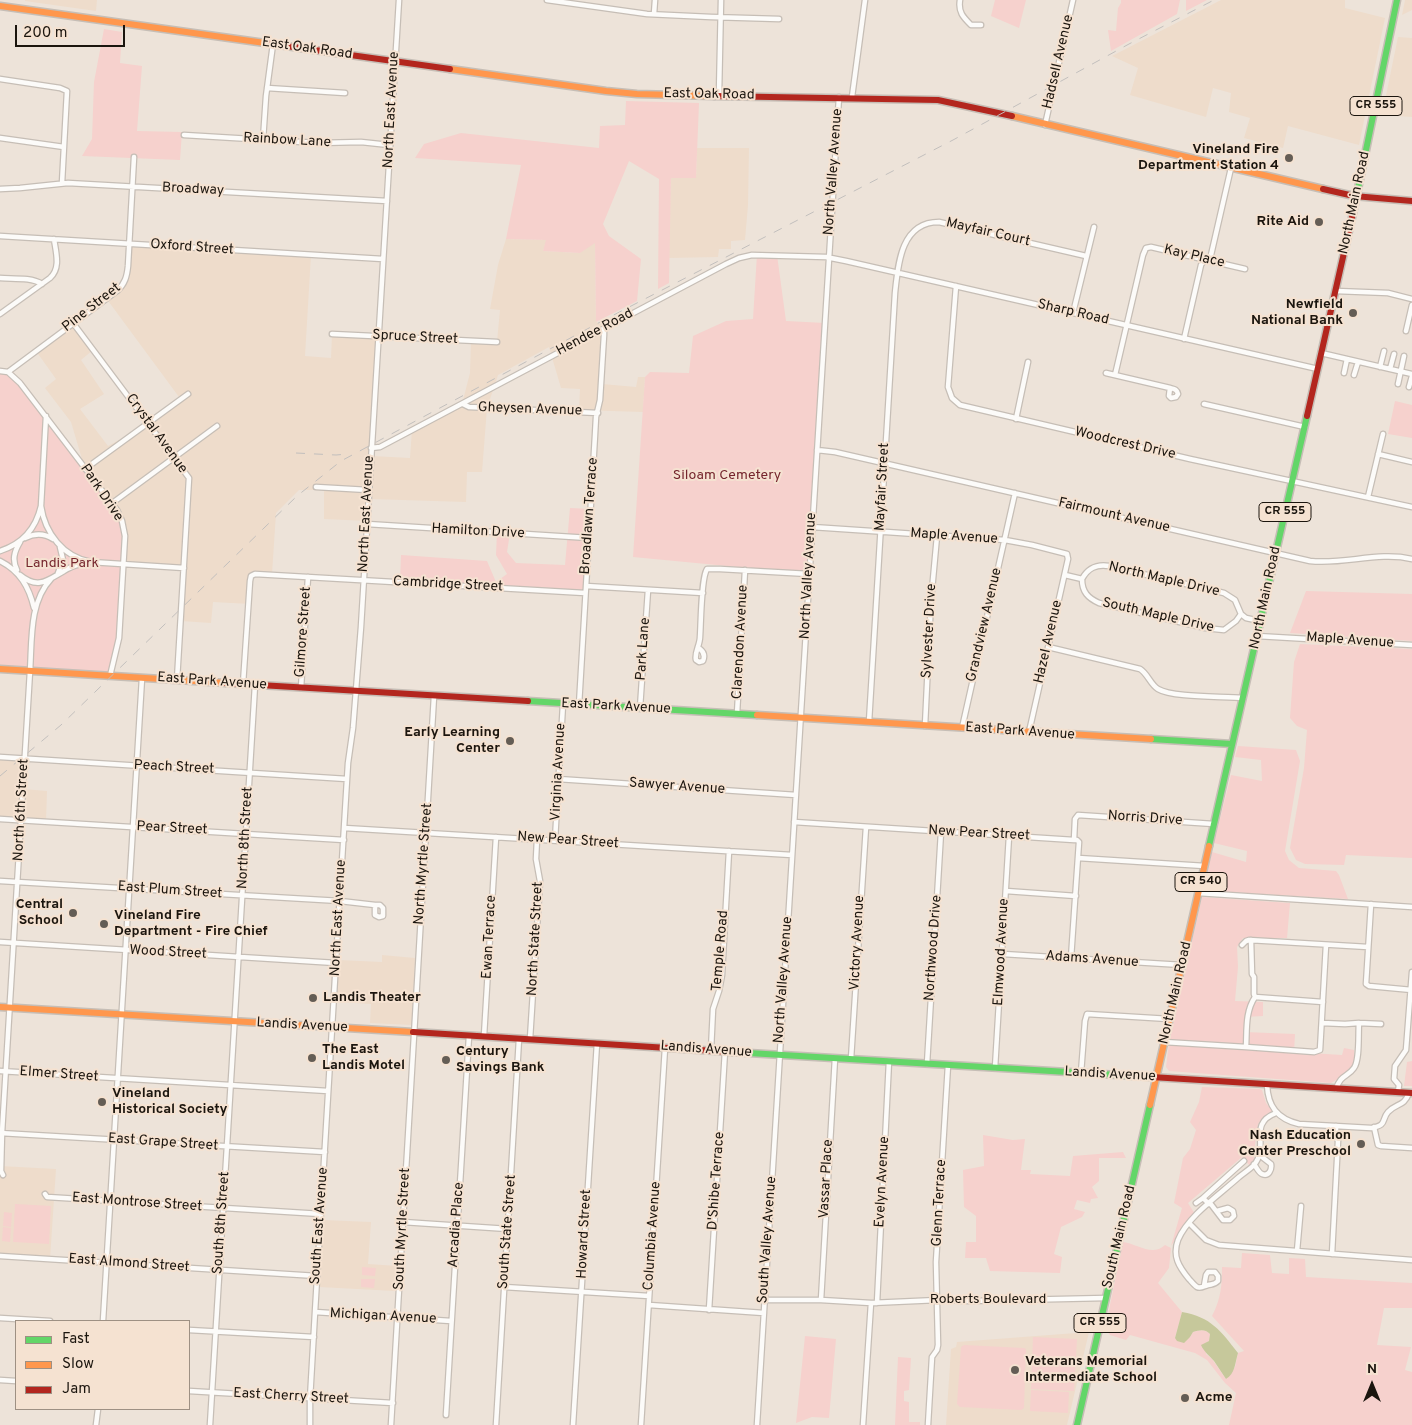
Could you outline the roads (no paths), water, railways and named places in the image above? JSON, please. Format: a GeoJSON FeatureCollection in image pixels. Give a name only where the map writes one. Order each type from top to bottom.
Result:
{"type":"FeatureCollection","features":[{"type":"Feature","properties":{"kind":"main road","name":"North Main Road"},"geometry":{"type":"LineString","coordinates":[[1156,1078],[1336,291],[1397,0]]}},
{"type":"Feature","properties":{"kind":"main road","name":"East Oak Road"},"geometry":{"type":"LineString","coordinates":[[0,6],[606,91],[638,94],[719,94],[938,100],[1357,196],[1412,201]]}},
{"type":"Feature","properties":{"kind":"main road","name":"East Park Avenue"},"geometry":{"type":"LineString","coordinates":[[0,669],[1232,744]]}},
{"type":"Feature","properties":{"kind":"main road","name":"Landis Avenue"},"geometry":{"type":"LineString","coordinates":[[0,1007],[1411,1093]]}},
{"type":"Feature","properties":{"kind":"main road","name":"South Main Road"},"geometry":{"type":"LineString","coordinates":[[1077,1425],[1156,1078]]}},
{"type":"Feature","properties":{"kind":"street","name":"North East Avenue"},"geometry":{"type":"LineString","coordinates":[[333,1027],[347,779],[364,580],[399,0]]}},
{"type":"Feature","properties":{"kind":"street"},"geometry":{"type":"LineString","coordinates":[[547,0],[654,14],[779,19]]}},
{"type":"Feature","properties":{"kind":"street"},"geometry":{"type":"LineString","coordinates":[[654,14],[655,0]]}},
{"type":"Feature","properties":{"kind":"street"},"geometry":{"type":"LineString","coordinates":[[719,94],[721,0]]}},
{"type":"Feature","properties":{"kind":"street","name":"North Valley Avenue"},"geometry":{"type":"LineString","coordinates":[[852,97],[865,0]]}},
{"type":"Feature","properties":{"kind":"street"},"geometry":{"type":"LineString","coordinates":[[960,0],[959,6],[962,16],[971,25],[981,25]]}},
{"type":"Feature","properties":{"kind":"street","name":"Hadsell Avenue"},"geometry":{"type":"LineString","coordinates":[[1045,125],[1073,0]]}},
{"type":"Feature","properties":{"kind":"street"},"geometry":{"type":"LineString","coordinates":[[263,140],[273,44]]}},
{"type":"Feature","properties":{"kind":"street"},"geometry":{"type":"LineString","coordinates":[[0,79],[64,88],[67,93],[62,183]]}},
{"type":"Feature","properties":{"kind":"street"},"geometry":{"type":"LineString","coordinates":[[267,88],[345,93]]}},
{"type":"Feature","properties":{"kind":"street","name":"North Valley Avenue"},"geometry":{"type":"LineString","coordinates":[[780,1055],[839,97]]}},
{"type":"Feature","properties":{"kind":"street","name":"Rainbow Lane"},"geometry":{"type":"LineString","coordinates":[[184,135],[327,143],[361,142],[390,145]]}},
{"type":"Feature","properties":{"kind":"street"},"geometry":{"type":"LineString","coordinates":[[0,138],[64,148]]}},
{"type":"Feature","properties":{"kind":"street","name":"Pine Street"},"geometry":{"type":"LineString","coordinates":[[8,372],[122,286],[126,280],[128,274],[134,158]]}},
{"type":"Feature","properties":{"kind":"street"},"geometry":{"type":"LineString","coordinates":[[1184,339],[1201,265],[1211,255],[1231,168]]}},
{"type":"Feature","properties":{"kind":"street","name":"Broadway"},"geometry":{"type":"LineString","coordinates":[[0,188],[20,188],[62,183],[386,201]]}},
{"type":"Feature","properties":{"kind":"street","name":"Mayfair Court"},"geometry":{"type":"LineString","coordinates":[[902,252],[905,242],[912,232],[928,223],[939,222],[1086,256]]}},
{"type":"Feature","properties":{"kind":"street"},"geometry":{"type":"LineString","coordinates":[[1073,313],[1094,228]]}},
{"type":"Feature","properties":{"kind":"street","name":"Oxford Street"},"geometry":{"type":"LineString","coordinates":[[0,236],[383,259]]}},
{"type":"Feature","properties":{"kind":"street"},"geometry":{"type":"LineString","coordinates":[[0,314],[53,276],[57,257],[54,239]]}},
{"type":"Feature","properties":{"kind":"street","name":"Kay Place"},"geometry":{"type":"LineString","coordinates":[[1127,326],[1144,250],[1148,247],[1245,269]]}},
{"type":"Feature","properties":{"kind":"street","name":"Mayfair Street"},"geometry":{"type":"LineString","coordinates":[[869,722],[895,293],[902,252]]}},
{"type":"Feature","properties":{"kind":"street","name":"Hendee Road"},"geometry":{"type":"LineString","coordinates":[[371,448],[380,447],[739,258],[752,255],[829,258]]}},
{"type":"Feature","properties":{"kind":"street","name":"Sharp Road"},"geometry":{"type":"LineString","coordinates":[[829,258],[1318,369]]}},
{"type":"Feature","properties":{"kind":"street"},"geometry":{"type":"LineString","coordinates":[[0,278],[32,280],[42,284]]}},
{"type":"Feature","properties":{"kind":"street","name":"Woodcrest Drive"},"geometry":{"type":"LineString","coordinates":[[956,286],[948,387],[952,398],[960,405],[1412,507]]}},
{"type":"Feature","properties":{"kind":"street"},"geometry":{"type":"LineString","coordinates":[[1336,291],[1388,293],[1412,298]]}},
{"type":"Feature","properties":{"kind":"street"},"geometry":{"type":"LineString","coordinates":[[1406,331],[1412,305]]}},
{"type":"Feature","properties":{"kind":"street","name":"Crystal Avenue"},"geometry":{"type":"LineString","coordinates":[[74,323],[189,478],[177,680]]}},
{"type":"Feature","properties":{"kind":"street"},"geometry":{"type":"LineString","coordinates":[[1115,376],[1127,326]]}},
{"type":"Feature","properties":{"kind":"street","name":"Broadlawn Terrace"},"geometry":{"type":"LineString","coordinates":[[579,705],[604,329]]}},
{"type":"Feature","properties":{"kind":"street","name":"Spruce Street"},"geometry":{"type":"LineString","coordinates":[[332,334],[497,342]]}},
{"type":"Feature","properties":{"kind":"street"},"geometry":{"type":"LineString","coordinates":[[1380,367],[1384,351]]}},
{"type":"Feature","properties":{"kind":"street"},"geometry":{"type":"LineString","coordinates":[[1321,353],[1412,375],[1409,387]]}},
{"type":"Feature","properties":{"kind":"street"},"geometry":{"type":"LineString","coordinates":[[1390,369],[1394,354]]}},
{"type":"Feature","properties":{"kind":"street"},"geometry":{"type":"LineString","coordinates":[[1398,384],[1404,356]]}},
{"type":"Feature","properties":{"kind":"street"},"geometry":{"type":"LineString","coordinates":[[1344,373],[1347,360]]}},
{"type":"Feature","properties":{"kind":"street"},"geometry":{"type":"LineString","coordinates":[[1016,419],[1028,362]]}},
{"type":"Feature","properties":{"kind":"street"},"geometry":{"type":"LineString","coordinates":[[1354,375],[1358,362]]}},
{"type":"Feature","properties":{"kind":"street"},"geometry":{"type":"LineString","coordinates":[[0,371],[8,372]]}},
{"type":"Feature","properties":{"kind":"street","name":"Park Drive"},"geometry":{"type":"LineString","coordinates":[[8,372],[20,383],[46,416],[121,518],[125,536],[124,564],[118,641],[110,676]]}},
{"type":"Feature","properties":{"kind":"street"},"geometry":{"type":"LineString","coordinates":[[1106,373],[1170,388]]}},
{"type":"Feature","properties":{"kind":"street"},"geometry":{"type":"LineString","coordinates":[[85,469],[188,394]]}},
{"type":"Feature","properties":{"kind":"street","name":"Gheysen Avenue"},"geometry":{"type":"LineString","coordinates":[[463,404],[469,407],[598,412]]}},
{"type":"Feature","properties":{"kind":"street"},"geometry":{"type":"LineString","coordinates":[[1204,404],[1305,428]]}},
{"type":"Feature","properties":{"kind":"street","name":"North 6th Street"},"geometry":{"type":"LineString","coordinates":[[3,1175],[1,1171],[1,1133],[35,612],[41,593],[57,574],[62,564],[62,554],[45,524],[41,506],[46,416]]}},
{"type":"Feature","properties":{"kind":"street"},"geometry":{"type":"LineString","coordinates":[[111,504],[217,426]]}},
{"type":"Feature","properties":{"kind":"street"},"geometry":{"type":"LineString","coordinates":[[1368,497],[1383,434]]}},
{"type":"Feature","properties":{"kind":"street","name":"Fairmount Avenue"},"geometry":{"type":"LineString","coordinates":[[817,450],[825,450],[885,463],[1316,562],[1388,556],[1412,559]]}},
{"type":"Feature","properties":{"kind":"street"},"geometry":{"type":"LineString","coordinates":[[1378,454],[1412,462]]}},
{"type":"Feature","properties":{"kind":"street"},"geometry":{"type":"LineString","coordinates":[[316,487],[368,490]]}},
{"type":"Feature","properties":{"kind":"street","name":"Grandview Avenue"},"geometry":{"type":"LineString","coordinates":[[962,728],[1015,493]]}},
{"type":"Feature","properties":{"kind":"street","name":"North 6th Street"},"geometry":{"type":"LineString","coordinates":[[35,612],[27,586],[15,566],[14,557],[21,541],[33,526],[41,506]]}},
{"type":"Feature","properties":{"kind":"street","name":"Hamilton Drive"},"geometry":{"type":"LineString","coordinates":[[367,524],[589,538]]}},
{"type":"Feature","properties":{"kind":"street","name":"Maple Avenue"},"geometry":{"type":"LineString","coordinates":[[812,527],[1005,540],[1066,553]]}},
{"type":"Feature","properties":{"kind":"street"},"geometry":{"type":"LineString","coordinates":[[0,551],[30,536],[40,534],[51,537],[72,555],[82,560],[184,568]]}},
{"type":"Feature","properties":{"kind":"street","name":"Sylvester Drive"},"geometry":{"type":"LineString","coordinates":[[925,726],[931,601],[937,536]]}},
{"type":"Feature","properties":{"kind":"street","name":"Hazel Avenue"},"geometry":{"type":"LineString","coordinates":[[1029,732],[1069,558],[1066,553]]}},
{"type":"Feature","properties":{"kind":"street"},"geometry":{"type":"LineString","coordinates":[[0,561],[27,580],[36,583],[52,579],[72,566],[91,562]]}},
{"type":"Feature","properties":{"kind":"street","name":"North Maple Drive"},"geometry":{"type":"LineString","coordinates":[[1082,579],[1093,567],[1100,565],[1109,566],[1224,593],[1234,600],[1241,614]]}},
{"type":"Feature","properties":{"kind":"street"},"geometry":{"type":"LineString","coordinates":[[700,649],[704,655],[701,662],[696,660],[695,656],[700,643],[704,574],[707,569],[809,574]]}},
{"type":"Feature","properties":{"kind":"street","name":"Clarendon Avenue"},"geometry":{"type":"LineString","coordinates":[[737,714],[745,570]]}},
{"type":"Feature","properties":{"kind":"street","name":"Cambridge Street"},"geometry":{"type":"LineString","coordinates":[[243,684],[251,576],[262,574],[585,593]]}},
{"type":"Feature","properties":{"kind":"street"},"geometry":{"type":"LineString","coordinates":[[1065,575],[1082,579]]}},
{"type":"Feature","properties":{"kind":"street","name":"Gilmore Street"},"geometry":{"type":"LineString","coordinates":[[301,688],[308,577]]}},
{"type":"Feature","properties":{"kind":"street","name":"South Maple Drive"},"geometry":{"type":"LineString","coordinates":[[1082,579],[1086,595],[1099,603],[1205,628],[1224,630],[1236,622],[1241,614]]}},
{"type":"Feature","properties":{"kind":"street"},"geometry":{"type":"LineString","coordinates":[[586,586],[703,593]]}},
{"type":"Feature","properties":{"kind":"street","name":"Park Lane"},"geometry":{"type":"LineString","coordinates":[[640,708],[648,590]]}},
{"type":"Feature","properties":{"kind":"street"},"geometry":{"type":"LineString","coordinates":[[1241,614],[1246,618],[1260,621]]}},
{"type":"Feature","properties":{"kind":"street","name":"Maple Avenue"},"geometry":{"type":"LineString","coordinates":[[1257,636],[1412,645]]}},
{"type":"Feature","properties":{"kind":"street"},"geometry":{"type":"LineString","coordinates":[[1048,647],[1140,669],[1147,674],[1156,687],[1166,692],[1243,698]]}},
{"type":"Feature","properties":{"kind":"street"},"geometry":{"type":"LineString","coordinates":[[103,1320],[142,678]]}},
{"type":"Feature","properties":{"kind":"street","name":"North 8th Street"},"geometry":{"type":"LineString","coordinates":[[235,1022],[255,685]]}},
{"type":"Feature","properties":{"kind":"street","name":"North Myrtle Street"},"geometry":{"type":"LineString","coordinates":[[415,1032],[434,696]]}},
{"type":"Feature","properties":{"kind":"street","name":"Virginia Avenue"},"geometry":{"type":"LineString","coordinates":[[555,840],[563,704]]}},
{"type":"Feature","properties":{"kind":"street","name":"Peach Street"},"geometry":{"type":"LineString","coordinates":[[0,757],[347,779]]}},
{"type":"Feature","properties":{"kind":"street","name":"Sawyer Avenue"},"geometry":{"type":"LineString","coordinates":[[558,779],[796,795]]}},
{"type":"Feature","properties":{"kind":"street","name":"Norris Drive"},"geometry":{"type":"LineString","coordinates":[[1074,840],[1076,816],[1080,815],[1214,824]]}},
{"type":"Feature","properties":{"kind":"street","name":"Pear Street"},"geometry":{"type":"LineString","coordinates":[[0,819],[344,840]]}},
{"type":"Feature","properties":{"kind":"street","name":"New Pear Street"},"geometry":{"type":"LineString","coordinates":[[794,822],[1074,840]]}},
{"type":"Feature","properties":{"kind":"street","name":"Victory Avenue"},"geometry":{"type":"LineString","coordinates":[[851,1059],[866,827]]}},
{"type":"Feature","properties":{"kind":"street","name":"New Pear Street"},"geometry":{"type":"LineString","coordinates":[[344,828],[792,855]]}},
{"type":"Feature","properties":{"kind":"street","name":"Northwood Drive"},"geometry":{"type":"LineString","coordinates":[[927,1064],[941,832]]}},
{"type":"Feature","properties":{"kind":"street","name":"Elmwood Avenue"},"geometry":{"type":"LineString","coordinates":[[995,1068],[1009,836]]}},
{"type":"Feature","properties":{"kind":"street","name":"Ewan Terrace"},"geometry":{"type":"LineString","coordinates":[[484,1036],[496,837]]}},
{"type":"Feature","properties":{"kind":"street","name":"North State Street"},"geometry":{"type":"LineString","coordinates":[[530,1039],[540,881],[536,859],[537,839]]}},
{"type":"Feature","properties":{"kind":"street"},"geometry":{"type":"LineString","coordinates":[[1071,958],[1078,858],[1078,842],[1074,840]]}},
{"type":"Feature","properties":{"kind":"street","name":"Temple Road"},"geometry":{"type":"LineString","coordinates":[[711,1050],[713,1009],[722,975],[729,851]]}},
{"type":"Feature","properties":{"kind":"street"},"geometry":{"type":"LineString","coordinates":[[1078,858],[1205,866]]}},
{"type":"Feature","properties":{"kind":"street","name":"East Plum Street"},"geometry":{"type":"LineString","coordinates":[[0,881],[340,901],[375,905]]}},
{"type":"Feature","properties":{"kind":"street"},"geometry":{"type":"LineString","coordinates":[[1006,891],[1076,896]]}},
{"type":"Feature","properties":{"kind":"street"},"geometry":{"type":"LineString","coordinates":[[1198,894],[1412,907]]}},
{"type":"Feature","properties":{"kind":"street"},"geometry":{"type":"LineString","coordinates":[[1371,904],[1366,984],[1369,986],[1411,990]]}},
{"type":"Feature","properties":{"kind":"street"},"geometry":{"type":"LineString","coordinates":[[1242,945],[1246,941],[1251,940],[1368,947]]}},
{"type":"Feature","properties":{"kind":"street"},"geometry":{"type":"LineString","coordinates":[[1246,1047],[1247,1015],[1255,998],[1251,940]]}},
{"type":"Feature","properties":{"kind":"street","name":"Wood Street"},"geometry":{"type":"LineString","coordinates":[[0,942],[336,963]]}},
{"type":"Feature","properties":{"kind":"street"},"geometry":{"type":"LineString","coordinates":[[1164,1042],[1314,1052],[1320,1050],[1326,944]]}},
{"type":"Feature","properties":{"kind":"street","name":"Adams Avenue"},"geometry":{"type":"LineString","coordinates":[[1003,954],[1182,966]]}},
{"type":"Feature","properties":{"kind":"street"},"geometry":{"type":"LineString","coordinates":[[1398,1092],[1399,1085],[1394,1078],[1395,1066],[1406,1050],[1412,972]]}},
{"type":"Feature","properties":{"kind":"street"},"geometry":{"type":"LineString","coordinates":[[1255,998],[1323,1002]]}},
{"type":"Feature","properties":{"kind":"street"},"geometry":{"type":"LineString","coordinates":[[1081,1073],[1085,1018],[1087,1014],[1169,1019]]}},
{"type":"Feature","properties":{"kind":"street","name":"South 8th Street"},"geometry":{"type":"LineString","coordinates":[[210,1425],[235,1022]]}},
{"type":"Feature","properties":{"kind":"street"},"geometry":{"type":"LineString","coordinates":[[1322,1023],[1381,1024]]}},
{"type":"Feature","properties":{"kind":"street"},"geometry":{"type":"LineString","coordinates":[[1336,1089],[1339,1080],[1353,1070],[1357,1063],[1359,1023]]}},
{"type":"Feature","properties":{"kind":"street","name":"South East Avenue"},"geometry":{"type":"LineString","coordinates":[[310,1425],[317,1276],[333,1027]]}},
{"type":"Feature","properties":{"kind":"street","name":"South Myrtle Street"},"geometry":{"type":"LineString","coordinates":[[391,1425],[415,1032]]}},
{"type":"Feature","properties":{"kind":"street","name":"Arcadia Place"},"geometry":{"type":"LineString","coordinates":[[446,1415],[469,1036]]}},
{"type":"Feature","properties":{"kind":"street","name":"South State Street"},"geometry":{"type":"LineString","coordinates":[[496,1425],[519,1039]]}},
{"type":"Feature","properties":{"kind":"street","name":"Howard Street"},"geometry":{"type":"LineString","coordinates":[[573,1425],[597,1043]]}},
{"type":"Feature","properties":{"kind":"street","name":"Columbia Avenue"},"geometry":{"type":"LineString","coordinates":[[641,1425],[665,1048]]}},
{"type":"Feature","properties":{"kind":"street","name":"D'Shibe Terrace"},"geometry":{"type":"LineString","coordinates":[[709,1310],[725,1051]]}},
{"type":"Feature","properties":{"kind":"street","name":"South Valley Avenue"},"geometry":{"type":"LineString","coordinates":[[757,1425],[780,1055]]}},
{"type":"Feature","properties":{"kind":"street","name":"Vassar Place"},"geometry":{"type":"LineString","coordinates":[[821,1300],[835,1058]]}},
{"type":"Feature","properties":{"kind":"street","name":"Evelyn Avenue"},"geometry":{"type":"LineString","coordinates":[[877,1302],[890,1061]]}},
{"type":"Feature","properties":{"kind":"street","name":"Glenn Terrace"},"geometry":{"type":"LineString","coordinates":[[928,1425],[932,1357],[938,1348],[936,1262],[948,1065]]}},
{"type":"Feature","properties":{"kind":"street","name":"Elmer Street"},"geometry":{"type":"LineString","coordinates":[[0,1071],[328,1091]]}},
{"type":"Feature","properties":{"kind":"street"},"geometry":{"type":"LineString","coordinates":[[1267,1084],[1268,1098],[1276,1112],[1290,1122],[1299,1124],[1378,1127],[1383,1123],[1389,1111],[1405,1102],[1411,1093]]}},
{"type":"Feature","properties":{"kind":"street"},"geometry":{"type":"LineString","coordinates":[[1204,1286],[1201,1288],[1196,1286],[1180,1268],[1176,1258],[1178,1240],[1189,1223],[1209,1203],[1254,1164],[1260,1151],[1262,1123],[1268,1116],[1276,1112]]}},
{"type":"Feature","properties":{"kind":"street"},"geometry":{"type":"LineString","coordinates":[[1332,1254],[1338,1142],[1336,1126]]}},
{"type":"Feature","properties":{"kind":"street"},"geometry":{"type":"LineString","coordinates":[[1374,1127],[1378,1145],[1412,1148]]}},
{"type":"Feature","properties":{"kind":"street","name":"East Grape Street"},"geometry":{"type":"LineString","coordinates":[[1,1133],[325,1152]]}},
{"type":"Feature","properties":{"kind":"street"},"geometry":{"type":"LineString","coordinates":[[1302,1136],[1336,1137]]}},
{"type":"Feature","properties":{"kind":"street"},"geometry":{"type":"LineString","coordinates":[[1254,1164],[1264,1175],[1269,1173],[1272,1168],[1271,1164],[1262,1157],[1260,1151]]}},
{"type":"Feature","properties":{"kind":"street"},"geometry":{"type":"LineString","coordinates":[[1196,1203],[1244,1161]]}},
{"type":"Feature","properties":{"kind":"street"},"geometry":{"type":"LineString","coordinates":[[1236,1168],[1242,1175]]}},
{"type":"Feature","properties":{"kind":"street","name":"East Montrose Street"},"geometry":{"type":"LineString","coordinates":[[45,1194],[47,1197],[321,1214]]}},
{"type":"Feature","properties":{"kind":"street"},"geometry":{"type":"LineString","coordinates":[[1203,1198],[1217,1211]]}},
{"type":"Feature","properties":{"kind":"street"},"geometry":{"type":"LineString","coordinates":[[1298,1251],[1301,1206]]}},
{"type":"Feature","properties":{"kind":"street"},"geometry":{"type":"LineString","coordinates":[[404,1222],[508,1229]]}},
{"type":"Feature","properties":{"kind":"street"},"geometry":{"type":"LineString","coordinates":[[1189,1223],[1206,1240],[1219,1245],[1412,1260]]}},
{"type":"Feature","properties":{"kind":"street","name":"East Almond Street"},"geometry":{"type":"LineString","coordinates":[[0,1256],[317,1276]]}},
{"type":"Feature","properties":{"kind":"street"},"geometry":{"type":"LineString","coordinates":[[504,1287],[649,1296]]}},
{"type":"Feature","properties":{"kind":"street","name":"Roberts Boulevard"},"geometry":{"type":"LineString","coordinates":[[870,1303],[938,1300],[1106,1298]]}},
{"type":"Feature","properties":{"kind":"street"},"geometry":{"type":"LineString","coordinates":[[765,1300],[821,1300],[870,1303],[863,1425]]}},
{"type":"Feature","properties":{"kind":"street"},"geometry":{"type":"LineString","coordinates":[[649,1305],[764,1313]]}},
{"type":"Feature","properties":{"kind":"street","name":"Michigan Avenue"},"geometry":{"type":"LineString","coordinates":[[315,1312],[451,1321]]}},
{"type":"Feature","properties":{"kind":"street"},"geometry":{"type":"LineString","coordinates":[[0,1318],[33,1320]]}},
{"type":"Feature","properties":{"kind":"street"},"geometry":{"type":"LineString","coordinates":[[190,1330],[314,1337]]}},
{"type":"Feature","properties":{"kind":"street"},"geometry":{"type":"LineString","coordinates":[[0,1380],[15,1381]]}},
{"type":"Feature","properties":{"kind":"street","name":"East Cherry Street"},"geometry":{"type":"LineString","coordinates":[[190,1391],[392,1404]]}},
{"type":"Feature","properties":{"kind":"street"},"geometry":{"type":"LineString","coordinates":[[96,1425],[98,1410]]}},
{"type":"Feature","properties":{"kind":"railway"},"geometry":{"type":"LineString","coordinates":[[0,776],[61,725],[297,496],[341,461],[604,320],[953,140],[1214,0]]}},
{"type":"Feature","properties":{"kind":"railway"},"geometry":{"type":"LineString","coordinates":[[296,453],[348,454]]}},
{"type":"Feature","properties":{"kind":"place","name":"Vineland Fire Department Station 4"},"geometry":{"type":"Point","coordinates":[1289,158]}},
{"type":"Feature","properties":{"kind":"place","name":"Rite Aid"},"geometry":{"type":"Point","coordinates":[1319,222]}},
{"type":"Feature","properties":{"kind":"place","name":"Newfield National Bank"},"geometry":{"type":"Point","coordinates":[1353,313]}},
{"type":"Feature","properties":{"kind":"place","name":"Early Learning Center"},"geometry":{"type":"Point","coordinates":[510,741]}},
{"type":"Feature","properties":{"kind":"place","name":"Central School"},"geometry":{"type":"Point","coordinates":[73,913]}},
{"type":"Feature","properties":{"kind":"place","name":"Vineland Fire Department - Fire Chief"},"geometry":{"type":"Point","coordinates":[104,924]}},
{"type":"Feature","properties":{"kind":"place","name":"Landis Theater"},"geometry":{"type":"Point","coordinates":[313,998]}},
{"type":"Feature","properties":{"kind":"place","name":"The East Landis Motel"},"geometry":{"type":"Point","coordinates":[312,1058]}},
{"type":"Feature","properties":{"kind":"place","name":"Century Savings Bank"},"geometry":{"type":"Point","coordinates":[446,1060]}},
{"type":"Feature","properties":{"kind":"place","name":"Vineland Historical Society"},"geometry":{"type":"Point","coordinates":[102,1102]}},
{"type":"Feature","properties":{"kind":"place","name":"Nash Education Center Preschool"},"geometry":{"type":"Point","coordinates":[1361,1144]}},
{"type":"Feature","properties":{"kind":"place","name":"Veterans Memorial Intermediate School"},"geometry":{"type":"Point","coordinates":[1015,1370]}},
{"type":"Feature","properties":{"kind":"place","name":"Acme"},"geometry":{"type":"Point","coordinates":[1185,1398]}},
{"type":"Feature","properties":{"kind":"park label","name":"Siloam Cemetery"},"geometry":{"type":"Point","coordinates":[727,476]}},
{"type":"Feature","properties":{"kind":"park label","name":"Landis Park"},"geometry":{"type":"Point","coordinates":[62,564]}}]}
